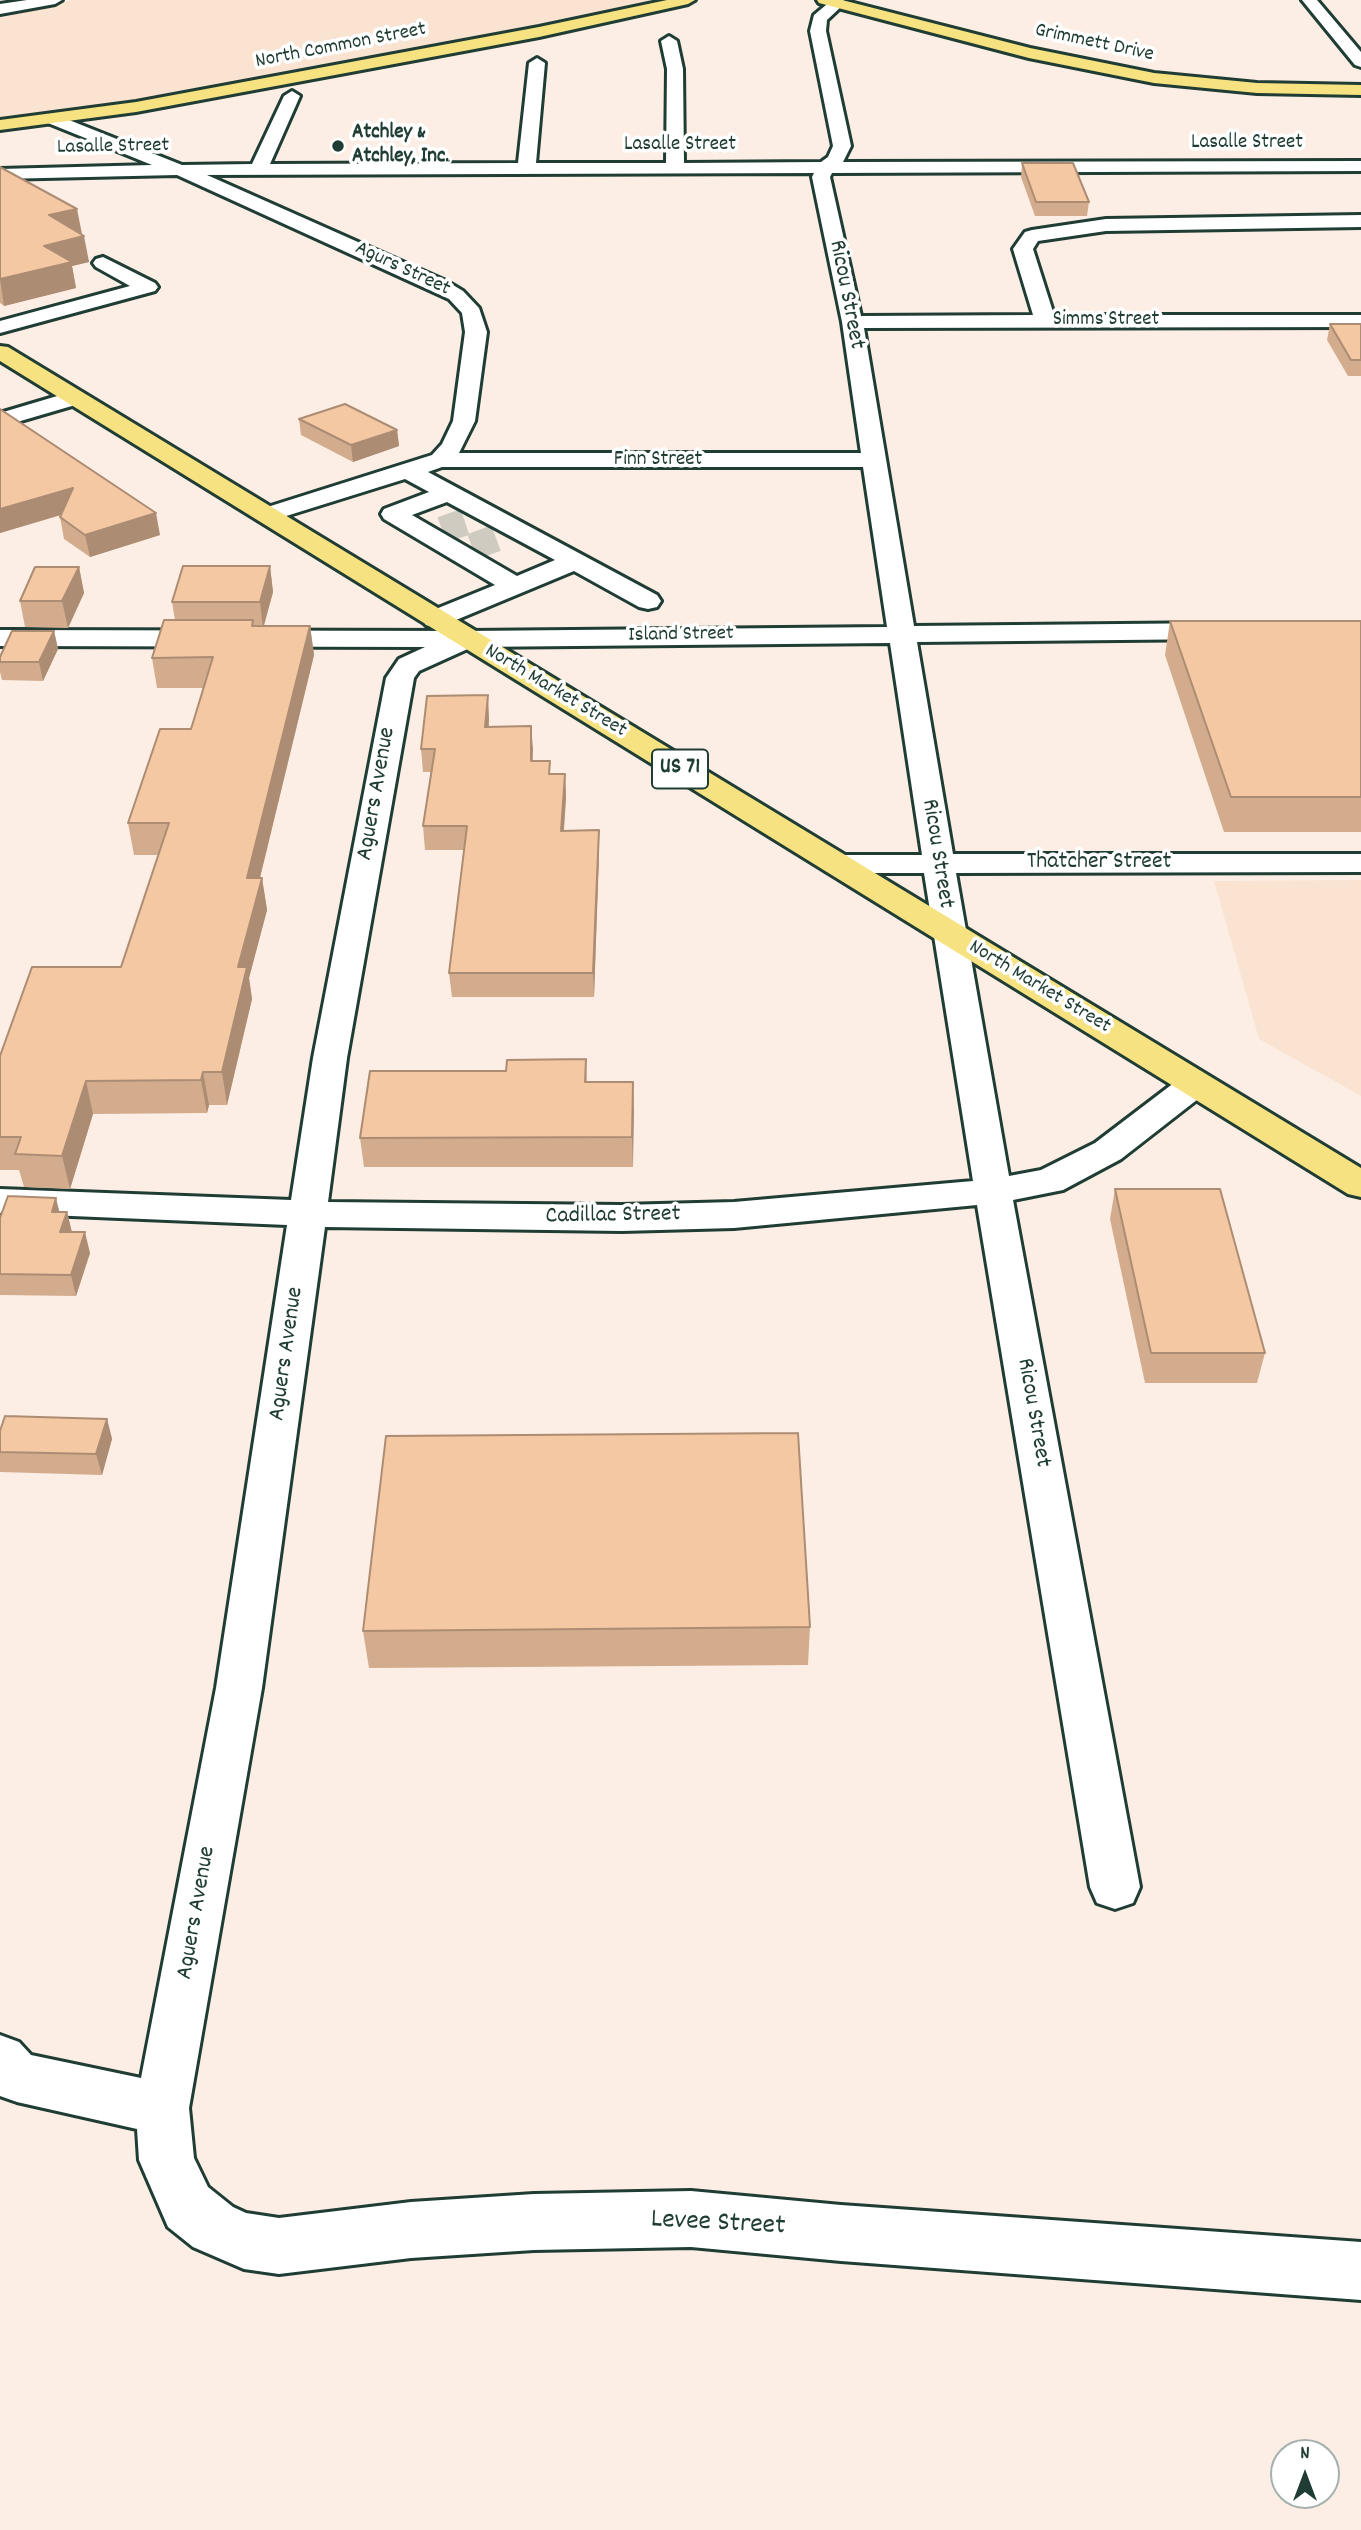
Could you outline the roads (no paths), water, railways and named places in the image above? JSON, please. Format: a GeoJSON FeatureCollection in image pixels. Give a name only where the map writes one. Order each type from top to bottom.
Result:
{"type":"FeatureCollection","features":[{"type":"Feature","properties":{"kind":"main road","name":"North Common Street"},"geometry":{"type":"LineString","coordinates":[[5,122],[54,119],[136,107],[539,32],[688,0]]}},
{"type":"Feature","properties":{"kind":"main road","name":"Grimmett Drive"},"geometry":{"type":"LineString","coordinates":[[831,2],[1054,58],[1154,78],[1257,88],[1361,90]]}},
{"type":"Feature","properties":{"kind":"main road","name":"North Market Street"},"geometry":{"type":"LineString","coordinates":[[0,352],[1361,1185]]}},
{"type":"Feature","properties":{"kind":"street"},"geometry":{"type":"LineString","coordinates":[[0,9],[55,0]]}},
{"type":"Feature","properties":{"kind":"street"},"geometry":{"type":"LineString","coordinates":[[1308,0],[1361,62]]}},
{"type":"Feature","properties":{"kind":"street"},"geometry":{"type":"LineString","coordinates":[[825,168],[836,160],[842,146],[818,31],[819,18],[831,2]]}},
{"type":"Feature","properties":{"kind":"street"},"geometry":{"type":"LineString","coordinates":[[669,41],[675,69],[675,168]]}},
{"type":"Feature","properties":{"kind":"street"},"geometry":{"type":"LineString","coordinates":[[526,169],[537,63]]}},
{"type":"Feature","properties":{"kind":"street"},"geometry":{"type":"LineString","coordinates":[[258,170],[292,96]]}},
{"type":"Feature","properties":{"kind":"street","name":"Agurs Street"},"geometry":{"type":"LineString","coordinates":[[54,119],[180,170],[440,286],[464,302],[472,312],[476,332],[464,421],[452,447],[440,460]]}},
{"type":"Feature","properties":{"kind":"street","name":"Lasalle Street"},"geometry":{"type":"LineString","coordinates":[[0,174],[180,170],[1361,166]]}},
{"type":"Feature","properties":{"kind":"street","name":"Ricou Street"},"geometry":{"type":"LineString","coordinates":[[825,168],[821,177],[852,322],[992,1191],[1115,1887]]}},
{"type":"Feature","properties":{"kind":"street"},"geometry":{"type":"LineString","coordinates":[[1045,321],[1023,249],[1032,236],[1106,225],[1361,221]]}},
{"type":"Feature","properties":{"kind":"street"},"geometry":{"type":"LineString","coordinates":[[0,327],[148,287],[103,264]]}},
{"type":"Feature","properties":{"kind":"street","name":"Simms Street"},"geometry":{"type":"LineString","coordinates":[[852,322],[1361,321]]}},
{"type":"Feature","properties":{"kind":"street"},"geometry":{"type":"LineString","coordinates":[[0,403],[65,392]]}},
{"type":"Feature","properties":{"kind":"street"},"geometry":{"type":"LineString","coordinates":[[0,419],[65,392]]}},
{"type":"Feature","properties":{"kind":"street"},"geometry":{"type":"LineString","coordinates":[[267,515],[440,460]]}},
{"type":"Feature","properties":{"kind":"street","name":"Finn Street"},"geometry":{"type":"LineString","coordinates":[[440,460],[875,460]]}},
{"type":"Feature","properties":{"kind":"street"},"geometry":{"type":"LineString","coordinates":[[407,470],[448,493],[471,534],[515,586]]}},
{"type":"Feature","properties":{"kind":"street"},"geometry":{"type":"LineString","coordinates":[[448,493],[393,514],[573,562],[648,601]]}},
{"type":"Feature","properties":{"kind":"street","name":"Aguers Avenue"},"geometry":{"type":"LineString","coordinates":[[162,2108],[239,1688],[330,1058],[400,678],[451,629],[515,586],[573,562]]}},
{"type":"Feature","properties":{"kind":"street","name":"Island Street"},"geometry":{"type":"LineString","coordinates":[[0,638],[451,629],[901,633],[1243,631]]}},
{"type":"Feature","properties":{"kind":"street","name":"Thatcher Street"},"geometry":{"type":"LineString","coordinates":[[836,864],[1361,863]]}},
{"type":"Feature","properties":{"kind":"street","name":"Cadillac Street"},"geometry":{"type":"LineString","coordinates":[[0,1201],[395,1217],[622,1218],[734,1215],[992,1191],[1050,1181],[1080,1166],[1108,1151],[1195,1084]]}},
{"type":"Feature","properties":{"kind":"street"},"geometry":{"type":"LineString","coordinates":[[0,2060],[17,2077],[162,2108]]}},
{"type":"Feature","properties":{"kind":"street","name":"Levee Street"},"geometry":{"type":"LineString","coordinates":[[162,2108],[167,2160],[188,2207],[213,2227],[244,2241],[279,2246],[411,2230],[521,2222],[691,2219],[841,2233],[1361,2271]]}},
{"type":"Feature","properties":{"kind":"tunnel"},"geometry":{"type":"LineString","coordinates":[[442,530],[465,522]]}},
{"type":"Feature","properties":{"kind":"tunnel"},"geometry":{"type":"LineString","coordinates":[[472,547],[496,538]]}},
{"type":"Feature","properties":{"kind":"place","name":"Atchley & Atchley, Inc."},"geometry":{"type":"Point","coordinates":[338,146]}}]}
